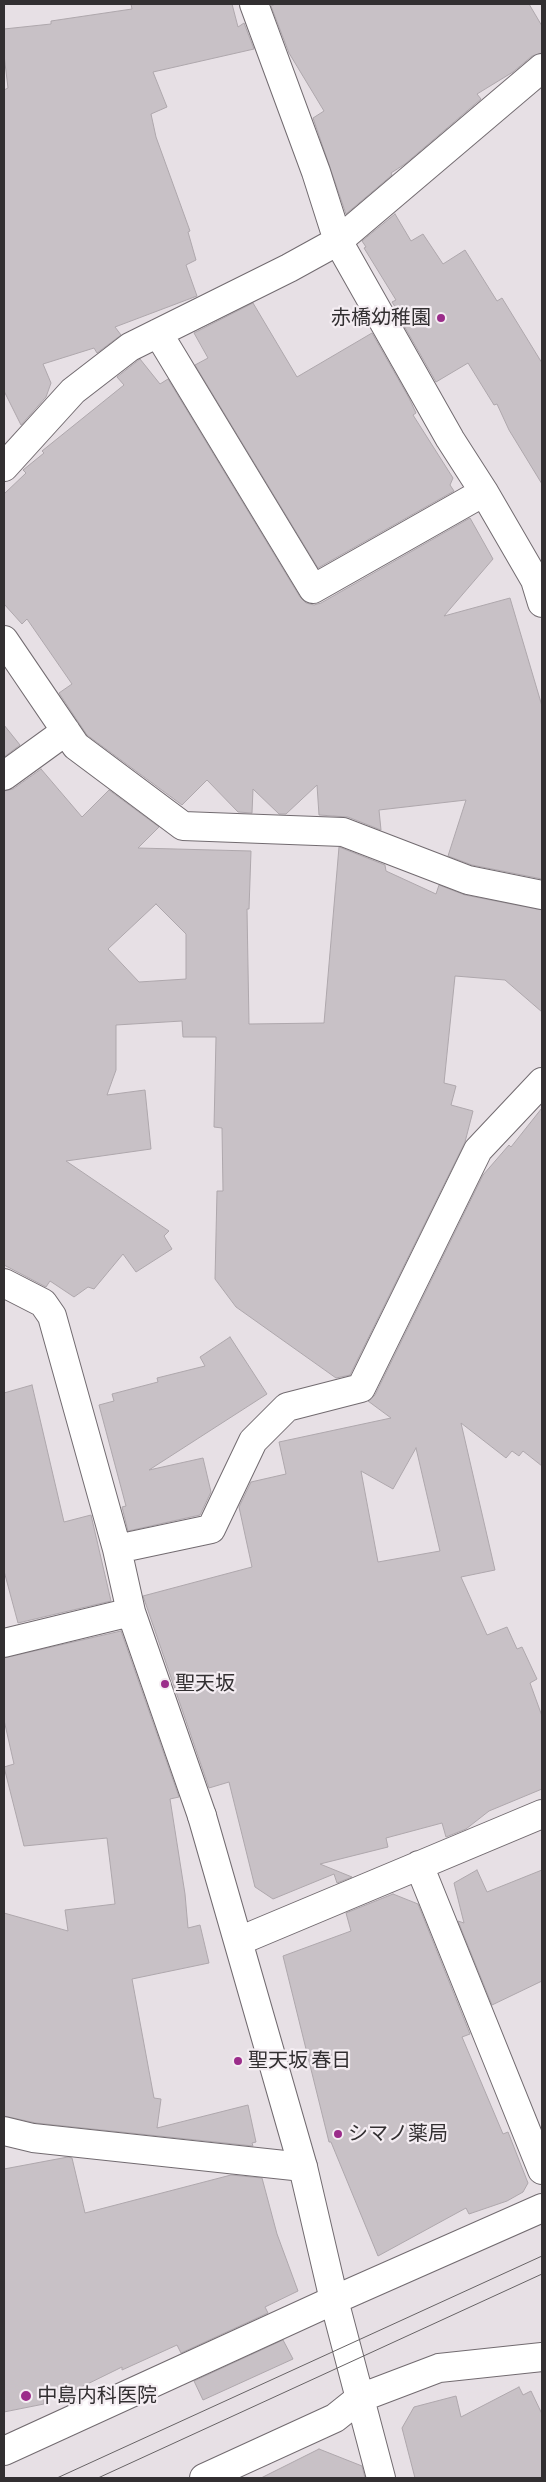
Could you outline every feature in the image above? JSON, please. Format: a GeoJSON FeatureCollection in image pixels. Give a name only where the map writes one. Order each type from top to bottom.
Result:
{"type":"FeatureCollection","features":[{"type":"Feature","properties":{"kind":"street"},"geometry":{"type":"LineString","coordinates":[[254,4],[316,172],[338,241],[450,439],[484,492],[535,580],[542,603]]}},
{"type":"Feature","properties":{"kind":"street"},"geometry":{"type":"LineString","coordinates":[[4,467],[73,391],[130,347],[338,241],[542,68]]}},
{"type":"Feature","properties":{"kind":"street"},"geometry":{"type":"LineString","coordinates":[[158,333],[314,589],[484,492]]}},
{"type":"Feature","properties":{"kind":"street"},"geometry":{"type":"LineString","coordinates":[[4,640],[76,746],[183,826],[343,832],[468,880],[542,895]]}},
{"type":"Feature","properties":{"kind":"street"},"geometry":{"type":"LineString","coordinates":[[4,776],[66,731]]}},
{"type":"Feature","properties":{"kind":"street"},"geometry":{"type":"LineString","coordinates":[[116,1549],[210,1529],[253,1440],[287,1407],[361,1388],[478,1150],[542,1082]]}},
{"type":"Feature","properties":{"kind":"street"},"geometry":{"type":"LineString","coordinates":[[4,1283],[43,1303],[52,1316],[116,1549],[131,1612],[202,1816],[303,2167],[334,2300],[381,2478]]}},
{"type":"Feature","properties":{"kind":"street"},"geometry":{"type":"LineString","coordinates":[[4,1643],[131,1612]]}},
{"type":"Feature","properties":{"kind":"street"},"geometry":{"type":"LineString","coordinates":[[239,1941],[542,1814]]}},
{"type":"Feature","properties":{"kind":"street"},"geometry":{"type":"LineString","coordinates":[[419,1865],[542,2170]]}},
{"type":"Feature","properties":{"kind":"street"},"geometry":{"type":"LineString","coordinates":[[4,2131],[33,2138],[303,2167]]}},
{"type":"Feature","properties":{"kind":"street"},"geometry":{"type":"LineString","coordinates":[[4,2451],[334,2300],[542,2208]]}},
{"type":"Feature","properties":{"kind":"street"},"geometry":{"type":"LineString","coordinates":[[204,2478],[335,2418],[360,2398],[439,2368],[542,2357]]}},
{"type":"Feature","properties":{"kind":"building"},"geometry":{"type":"Polygon","coordinates":[[[131,4],[232,4],[238,27],[244,23],[254,49],[153,72],[167,107],[151,114],[156,137],[190,231],[188,232],[196,260],[186,265],[197,296],[115,327],[121,335],[97,353],[94,348],[43,364],[51,383],[46,397],[21,425],[4,391],[4,90],[8,88],[4,55],[4,29],[51,24],[51,21],[132,9],[131,4]]]}},
{"type":"Feature","properties":{"kind":"building"},"geometry":{"type":"Polygon","coordinates":[[[275,4],[529,4],[542,26],[542,53],[532,56],[513,72],[477,94],[481,99],[405,164],[391,173],[392,175],[346,214],[313,118],[324,111],[289,53],[271,6],[275,4]]]}},
{"type":"Feature","properties":{"kind":"building"},"geometry":{"type":"Polygon","coordinates":[[[395,214],[411,241],[423,234],[443,264],[465,250],[497,301],[502,298],[542,363],[542,484],[509,430],[497,404],[494,405],[468,363],[436,382],[399,317],[401,316],[392,302],[396,300],[364,248],[366,247],[362,241],[395,214]]]}},
{"type":"Feature","properties":{"kind":"building"},"geometry":{"type":"Polygon","coordinates":[[[253,303],[297,377],[372,333],[409,398],[416,413],[413,415],[453,478],[450,485],[454,491],[318,568],[195,365],[208,358],[194,333],[253,303]]]}},
{"type":"Feature","properties":{"kind":"building"},"geometry":{"type":"Polygon","coordinates":[[[140,359],[160,384],[168,379],[300,597],[306,603],[314,605],[321,603],[470,518],[493,559],[444,616],[510,598],[542,706],[542,879],[472,865],[448,856],[466,800],[379,810],[381,830],[348,817],[319,815],[317,785],[286,814],[279,814],[253,789],[252,813],[238,812],[207,780],[182,805],[87,735],[59,693],[72,684],[27,619],[22,624],[4,604],[4,494],[26,473],[23,470],[44,453],[42,451],[124,385],[117,377],[140,359]]]}},
{"type":"Feature","properties":{"kind":"building"},"geometry":{"type":"Polygon","coordinates":[[[4,725],[20,745],[4,757],[4,725]]]}},
{"type":"Feature","properties":{"kind":"building"},"geometry":{"type":"Polygon","coordinates":[[[41,769],[82,817],[109,790],[159,827],[138,848],[251,851],[249,909],[247,909],[249,1024],[324,1023],[339,847],[385,865],[386,871],[436,894],[439,885],[465,895],[542,910],[542,1012],[505,980],[455,976],[444,1083],[456,1086],[451,1105],[473,1111],[465,1142],[350,1375],[336,1378],[236,1307],[215,1279],[217,1191],[223,1191],[222,1128],[214,1127],[216,1037],[183,1037],[182,1021],[116,1025],[116,1070],[107,1095],[145,1090],[151,1149],[66,1161],[169,1231],[164,1236],[172,1249],[136,1272],[123,1254],[94,1289],[88,1287],[74,1297],[50,1281],[46,1287],[4,1265],[4,791],[13,789],[41,769]],[[156,904],[108,949],[139,982],[186,979],[186,934],[156,904]]]}},
{"type":"Feature","properties":{"kind":"building"},"geometry":{"type":"Polygon","coordinates":[[[542,1108],[542,1466],[523,1451],[519,1456],[512,1451],[506,1458],[461,1423],[495,1570],[461,1577],[487,1635],[507,1627],[517,1649],[522,1647],[537,1679],[530,1683],[542,1716],[542,1789],[489,1811],[466,1829],[446,1837],[442,1823],[386,1838],[388,1847],[320,1864],[352,1877],[337,1883],[334,1874],[273,1899],[255,1887],[229,1782],[209,1788],[143,1596],[252,1567],[239,1507],[251,1482],[286,1474],[279,1442],[391,1418],[368,1401],[375,1395],[483,1175],[509,1145],[511,1147],[542,1108]],[[416,1448],[393,1489],[361,1471],[378,1562],[440,1551],[416,1448]]]}},
{"type":"Feature","properties":{"kind":"building"},"geometry":{"type":"Polygon","coordinates":[[[230,1337],[267,1394],[149,1470],[203,1458],[211,1492],[200,1515],[128,1531],[122,1507],[126,1506],[99,1405],[114,1401],[112,1394],[158,1382],[157,1378],[205,1366],[200,1357],[230,1337]]]}},
{"type":"Feature","properties":{"kind":"building"},"geometry":{"type":"Polygon","coordinates":[[[32,1385],[64,1522],[91,1515],[111,1601],[18,1623],[4,1571],[4,1393],[32,1385]]]}},
{"type":"Feature","properties":{"kind":"building"},"geometry":{"type":"Polygon","coordinates":[[[121,1631],[179,1797],[170,1799],[185,1894],[188,1928],[200,1925],[209,1963],[132,1979],[154,2098],[161,2099],[157,2128],[248,2105],[256,2142],[252,2143],[253,2146],[36,2123],[4,2116],[4,1913],[68,1931],[65,1910],[115,1904],[107,1838],[24,1846],[4,1767],[14,1764],[4,1720],[4,1658],[121,1631]]]}},
{"type":"Feature","properties":{"kind":"building"},"geometry":{"type":"Polygon","coordinates":[[[477,1870],[487,1892],[542,1870],[542,1981],[492,2005],[458,1921],[464,1923],[454,1883],[477,1870]]]}},
{"type":"Feature","properties":{"kind":"building"},"geometry":{"type":"Polygon","coordinates":[[[393,1894],[418,1904],[470,2034],[462,2037],[503,2134],[508,2132],[528,2183],[523,2192],[507,2201],[469,2214],[466,2208],[378,2256],[331,2142],[329,2142],[283,1956],[351,1931],[346,1913],[393,1894]]]}},
{"type":"Feature","properties":{"kind":"building"},"geometry":{"type":"Polygon","coordinates":[[[68,2157],[72,2158],[85,2213],[231,2175],[262,2178],[277,2234],[298,2291],[265,2307],[268,2313],[181,2353],[177,2345],[122,2370],[122,2367],[65,2395],[44,2399],[44,2404],[4,2412],[4,2169],[68,2157]]]}},
{"type":"Feature","properties":{"kind":"building"},"geometry":{"type":"Polygon","coordinates":[[[283,2340],[293,2359],[203,2400],[194,2381],[283,2340]]]}},
{"type":"Feature","properties":{"kind":"building"},"geometry":{"type":"Polygon","coordinates":[[[519,2387],[523,2395],[531,2391],[542,2414],[542,2478],[415,2478],[402,2428],[414,2407],[456,2396],[461,2417],[519,2387]]]}},
{"type":"Feature","properties":{"kind":"building"},"geometry":{"type":"Polygon","coordinates":[[[319,2449],[362,2466],[365,2478],[261,2478],[319,2449]]]}},
{"type":"Feature","properties":{"kind":"tram line"},"geometry":{"type":"LineString","coordinates":[[57,2478],[542,2256]]}},
{"type":"Feature","properties":{"kind":"tram line"},"geometry":{"type":"LineString","coordinates":[[98,2478],[542,2274]]}},
{"type":"Feature","properties":{"kind":"place","name":"赤橋幼稚園"},"geometry":{"type":"Point","coordinates":[441,318]}},
{"type":"Feature","properties":{"kind":"place","name":"聖天坂"},"geometry":{"type":"Point","coordinates":[165,1684]}},
{"type":"Feature","properties":{"kind":"place","name":"聖天坂 春日"},"geometry":{"type":"Point","coordinates":[238,2061]}},
{"type":"Feature","properties":{"kind":"place","name":"シマノ薬局"},"geometry":{"type":"Point","coordinates":[338,2134]}},
{"type":"Feature","properties":{"kind":"place","name":"中島内科医院"},"geometry":{"type":"Point","coordinates":[26,2396]}}]}
